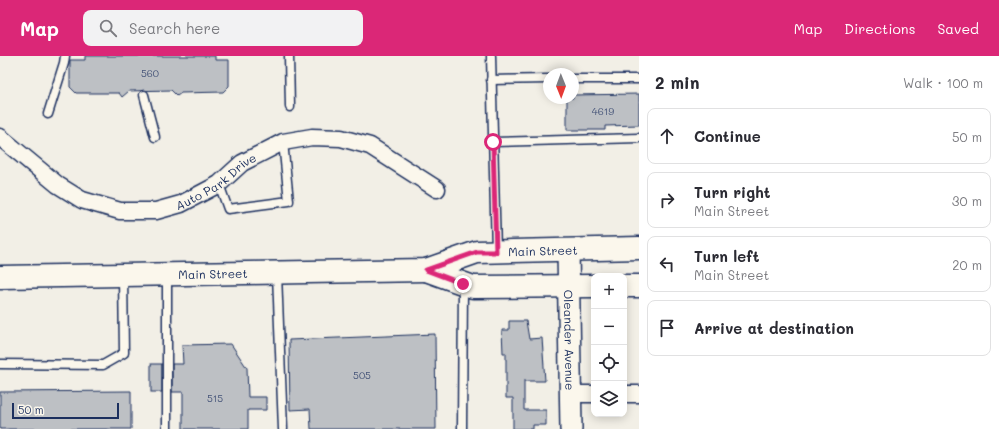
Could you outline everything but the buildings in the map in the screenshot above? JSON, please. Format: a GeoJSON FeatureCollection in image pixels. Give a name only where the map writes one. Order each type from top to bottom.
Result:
{"type":"FeatureCollection","features":[{"type":"Feature","properties":{"kind":"main road","name":"Main Street"},"geometry":{"type":"LineString","coordinates":[[0,277],[426,270],[477,252],[639,248]]}},
{"type":"Feature","properties":{"kind":"main road","name":"Main Street"},"geometry":{"type":"LineString","coordinates":[[426,270],[473,287],[591,286]]}},
{"type":"Feature","properties":{"kind":"main road"},"geometry":{"type":"LineString","coordinates":[[627,286],[639,286]]}},
{"type":"Feature","properties":{"kind":"street","name":"Auto Park Drive"},"geometry":{"type":"LineString","coordinates":[[0,137],[58,185],[82,200],[120,211],[156,211],[181,204],[219,184],[242,163],[283,142],[312,137],[337,138],[370,146],[437,189]]}},
{"type":"Feature","properties":{"kind":"street","name":"Oleander Avenue"},"geometry":{"type":"LineString","coordinates":[[568,250],[571,429]]}},
{"type":"Feature","properties":{"kind":"street"},"geometry":{"type":"LineString","coordinates":[[570,394],[591,394]]}},
{"type":"Feature","properties":{"kind":"street"},"geometry":{"type":"LineString","coordinates":[[627,394],[639,394]]}},
{"type":"Feature","properties":{"kind":"lane"},"geometry":{"type":"LineString","coordinates":[[48,114],[65,56]]}},
{"type":"Feature","properties":{"kind":"lane"},"geometry":{"type":"LineString","coordinates":[[289,56],[290,107]]}},
{"type":"Feature","properties":{"kind":"lane"},"geometry":{"type":"LineString","coordinates":[[491,56],[496,252]]}},
{"type":"Feature","properties":{"kind":"lane"},"geometry":{"type":"LineString","coordinates":[[579,79],[639,78]]}},
{"type":"Feature","properties":{"kind":"lane"},"geometry":{"type":"LineString","coordinates":[[492,80],[543,80]]}},
{"type":"Feature","properties":{"kind":"lane"},"geometry":{"type":"LineString","coordinates":[[144,95],[155,137]]}},
{"type":"Feature","properties":{"kind":"lane"},"geometry":{"type":"LineString","coordinates":[[493,142],[639,138]]}},
{"type":"Feature","properties":{"kind":"lane"},"geometry":{"type":"LineString","coordinates":[[219,184],[228,209],[289,201],[283,142]]}},
{"type":"Feature","properties":{"kind":"lane"},"geometry":{"type":"LineString","coordinates":[[277,272],[283,429]]}},
{"type":"Feature","properties":{"kind":"lane"},"geometry":{"type":"LineString","coordinates":[[167,274],[167,429]]}},
{"type":"Feature","properties":{"kind":"lane"},"geometry":{"type":"LineString","coordinates":[[0,364],[103,365],[124,353],[123,275]]}},
{"type":"Feature","properties":{"kind":"lane"},"geometry":{"type":"LineString","coordinates":[[462,429],[463,284]]}},
{"type":"Feature","properties":{"kind":"route"},"geometry":{"type":"LineString","coordinates":[[463,284],[426,270],[477,252],[496,252],[493,142]]}}]}
